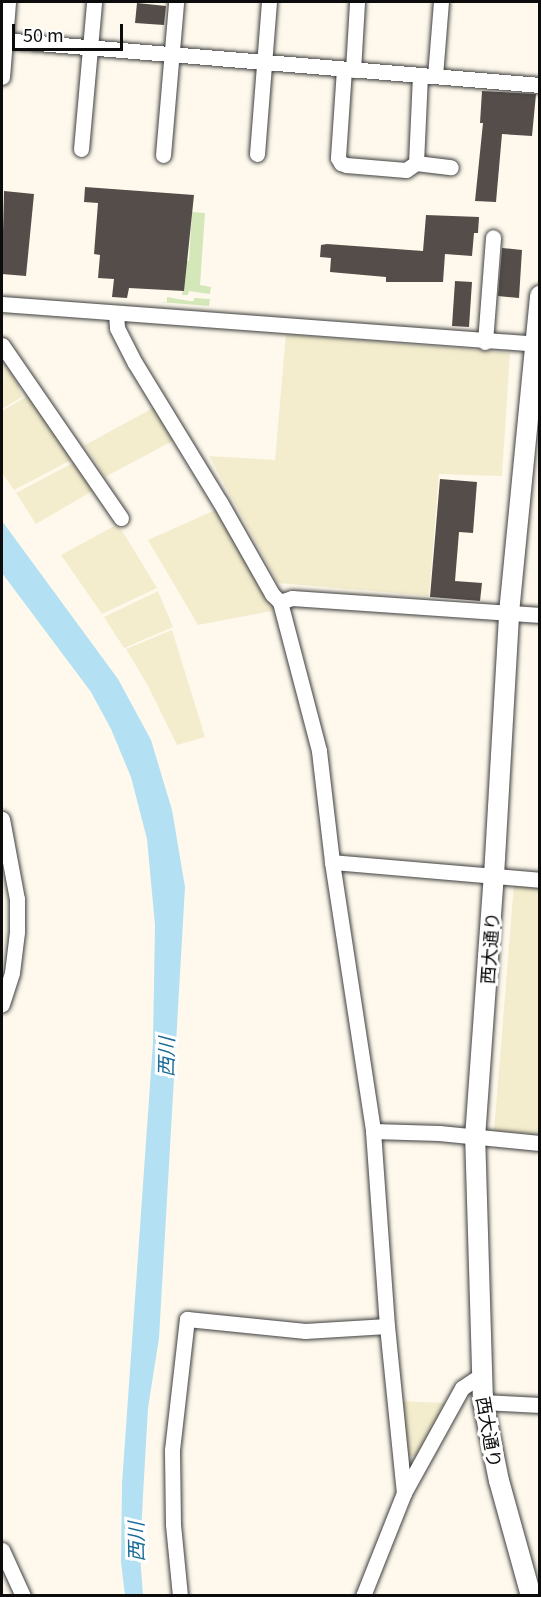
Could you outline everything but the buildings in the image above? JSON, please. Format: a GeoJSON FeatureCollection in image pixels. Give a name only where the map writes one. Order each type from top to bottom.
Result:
{"type":"FeatureCollection","features":[{"type":"Feature","properties":{"kind":"street"},"geometry":{"type":"LineString","coordinates":[[2,77],[8,2]]}},
{"type":"Feature","properties":{"kind":"street"},"geometry":{"type":"LineString","coordinates":[[81,149],[94,2]]}},
{"type":"Feature","properties":{"kind":"street"},"geometry":{"type":"LineString","coordinates":[[164,155],[176,2]]}},
{"type":"Feature","properties":{"kind":"street"},"geometry":{"type":"LineString","coordinates":[[257,154],[266,64],[269,2]]}},
{"type":"Feature","properties":{"kind":"street"},"geometry":{"type":"LineString","coordinates":[[357,2],[339,158],[341,162],[346,165],[406,170],[416,163],[451,167]]}},
{"type":"Feature","properties":{"kind":"street"},"geometry":{"type":"LineString","coordinates":[[416,163],[441,2]]}},
{"type":"Feature","properties":{"kind":"street"},"geometry":{"type":"LineString","coordinates":[[4,40],[90,46],[266,64],[540,85]]}},
{"type":"Feature","properties":{"kind":"street"},"geometry":{"type":"LineString","coordinates":[[485,342],[493,237]]}},
{"type":"Feature","properties":{"kind":"street","name":"西大通り"},"geometry":{"type":"LineString","coordinates":[[531,1596],[499,1481],[483,1402],[480,1376],[475,1138],[494,876],[509,613],[538,344],[540,296]]}},
{"type":"Feature","properties":{"kind":"street"},"geometry":{"type":"LineString","coordinates":[[2,304],[485,342],[538,344]]}},
{"type":"Feature","properties":{"kind":"street"},"geometry":{"type":"LineString","coordinates":[[116,313],[117,328],[135,363],[220,502],[272,594],[280,602],[320,751],[332,862],[373,1131],[387,1326],[404,1493]]}},
{"type":"Feature","properties":{"kind":"street"},"geometry":{"type":"LineString","coordinates":[[2,345],[121,518]]}},
{"type":"Feature","properties":{"kind":"street"},"geometry":{"type":"LineString","coordinates":[[280,602],[292,598],[540,615]]}},
{"type":"Feature","properties":{"kind":"street"},"geometry":{"type":"LineString","coordinates":[[2,819],[17,899],[9,941],[12,973],[2,1004]]}},
{"type":"Feature","properties":{"kind":"street"},"geometry":{"type":"LineString","coordinates":[[332,862],[540,880]]}},
{"type":"Feature","properties":{"kind":"street"},"geometry":{"type":"LineString","coordinates":[[373,1131],[540,1143]]}},
{"type":"Feature","properties":{"kind":"street"},"geometry":{"type":"LineString","coordinates":[[180,1596],[173,1524],[172,1450],[187,1319],[305,1331],[387,1326]]}},
{"type":"Feature","properties":{"kind":"street"},"geometry":{"type":"LineString","coordinates":[[363,1596],[404,1493],[462,1388],[480,1376]]}},
{"type":"Feature","properties":{"kind":"street"},"geometry":{"type":"LineString","coordinates":[[483,1402],[540,1405]]}},
{"type":"Feature","properties":{"kind":"street"},"geometry":{"type":"LineString","coordinates":[[2,1550],[23,1596]]}},
{"type":"Feature","properties":{"kind":"shaded area"},"geometry":{"type":"Polygon","coordinates":[[[286,334],[510,353],[502,476],[439,474],[429,596],[278,583],[209,456],[275,460],[286,334]]]}},
{"type":"Feature","properties":{"kind":"shaded area"},"geometry":{"type":"Polygon","coordinates":[[[2,359],[20,387],[18,389],[22,397],[2,409],[2,359]]]}},
{"type":"Feature","properties":{"kind":"shaded area"},"geometry":{"type":"Polygon","coordinates":[[[28,396],[73,459],[14,490],[2,473],[2,411],[28,396]]]}},
{"type":"Feature","properties":{"kind":"shaded area"},"geometry":{"type":"Polygon","coordinates":[[[157,406],[178,438],[105,477],[85,445],[157,406]]]}},
{"type":"Feature","properties":{"kind":"shaded area"},"geometry":{"type":"Polygon","coordinates":[[[75,462],[94,490],[36,524],[16,493],[75,462]]]}},
{"type":"Feature","properties":{"kind":"shaded area"},"geometry":{"type":"Polygon","coordinates":[[[220,508],[277,610],[198,625],[148,540],[220,508]]]}},
{"type":"Feature","properties":{"kind":"shaded area"},"geometry":{"type":"Polygon","coordinates":[[[118,524],[157,588],[102,614],[61,555],[118,524]]]}},
{"type":"Feature","properties":{"kind":"shaded area"},"geometry":{"type":"Polygon","coordinates":[[[158,591],[173,627],[124,648],[104,617],[158,591]]]}},
{"type":"Feature","properties":{"kind":"shaded area"},"geometry":{"type":"Polygon","coordinates":[[[172,630],[205,737],[177,745],[148,686],[126,649],[172,630]]]}},
{"type":"Feature","properties":{"kind":"shaded area"},"geometry":{"type":"Polygon","coordinates":[[[514,884],[539,886],[539,1134],[494,1131],[514,884]]]}},
{"type":"Feature","properties":{"kind":"shaded area"},"geometry":{"type":"Polygon","coordinates":[[[398,1401],[445,1403],[422,1456],[403,1456],[398,1401]]]}},
{"type":"Feature","properties":{"kind":"green space"},"geometry":{"type":"Polygon","coordinates":[[[192,212],[205,213],[200,285],[211,287],[210,294],[189,291],[188,295],[182,295],[185,278],[176,260],[189,261],[192,212]]]}},
{"type":"Feature","properties":{"kind":"green space"},"geometry":{"type":"Polygon","coordinates":[[[167,297],[189,301],[194,301],[194,298],[210,299],[209,306],[160,302],[167,302],[167,297]]]}},
{"type":"Feature","properties":{"kind":"water","name":"西川"},"geometry":{"type":"Polygon","coordinates":[[[2,521],[118,679],[151,740],[172,810],[185,887],[159,1338],[148,1408],[140,1556],[143,1595],[125,1595],[121,1562],[122,1484],[153,1042],[155,925],[147,839],[131,777],[111,729],[91,692],[2,573],[2,521]]]}}]}
